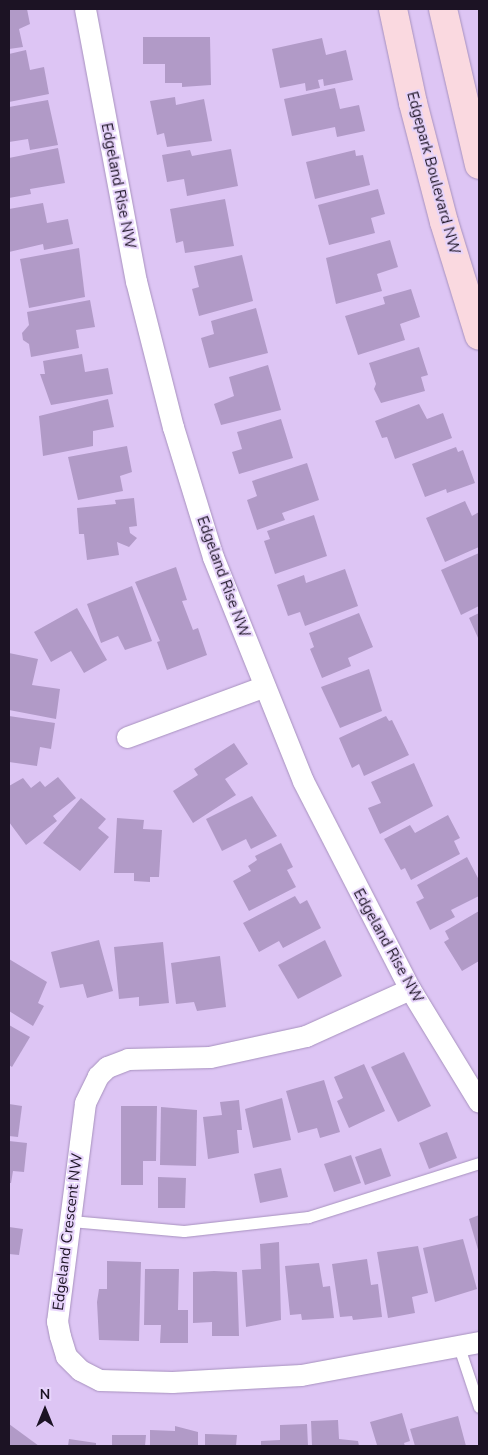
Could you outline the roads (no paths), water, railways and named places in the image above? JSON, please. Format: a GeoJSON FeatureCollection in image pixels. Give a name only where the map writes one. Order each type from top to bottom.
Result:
{"type":"FeatureCollection","features":[{"type":"Feature","properties":{"kind":"street","name":"Edgeland Rise NW"},"geometry":{"type":"LineString","coordinates":[[85,9],[136,281],[173,427],[214,558],[262,687],[303,782],[410,989],[479,1102]]}},
{"type":"Feature","properties":{"kind":"street","name":"Edgepark Boulevard NW"},"geometry":{"type":"LineString","coordinates":[[393,9],[437,195],[479,336]]}},
{"type":"Feature","properties":{"kind":"street"},"geometry":{"type":"LineString","coordinates":[[443,9],[479,165]]}},
{"type":"Feature","properties":{"kind":"street"},"geometry":{"type":"LineString","coordinates":[[126,737],[262,687]]}},
{"type":"Feature","properties":{"kind":"street","name":"Edgeland Crescent NW"},"geometry":{"type":"LineString","coordinates":[[410,989],[306,1036],[210,1057],[128,1059],[107,1068],[92,1084],[85,1103],[57,1321],[66,1356],[80,1370],[100,1380],[172,1382],[301,1375],[479,1342]]}},
{"type":"Feature","properties":{"kind":"lane"},"geometry":{"type":"LineString","coordinates":[[71,1220],[184,1231],[308,1217],[479,1163]]}},
{"type":"Feature","properties":{"kind":"lane"},"geometry":{"type":"LineString","coordinates":[[459,1347],[479,1407]]}}]}
